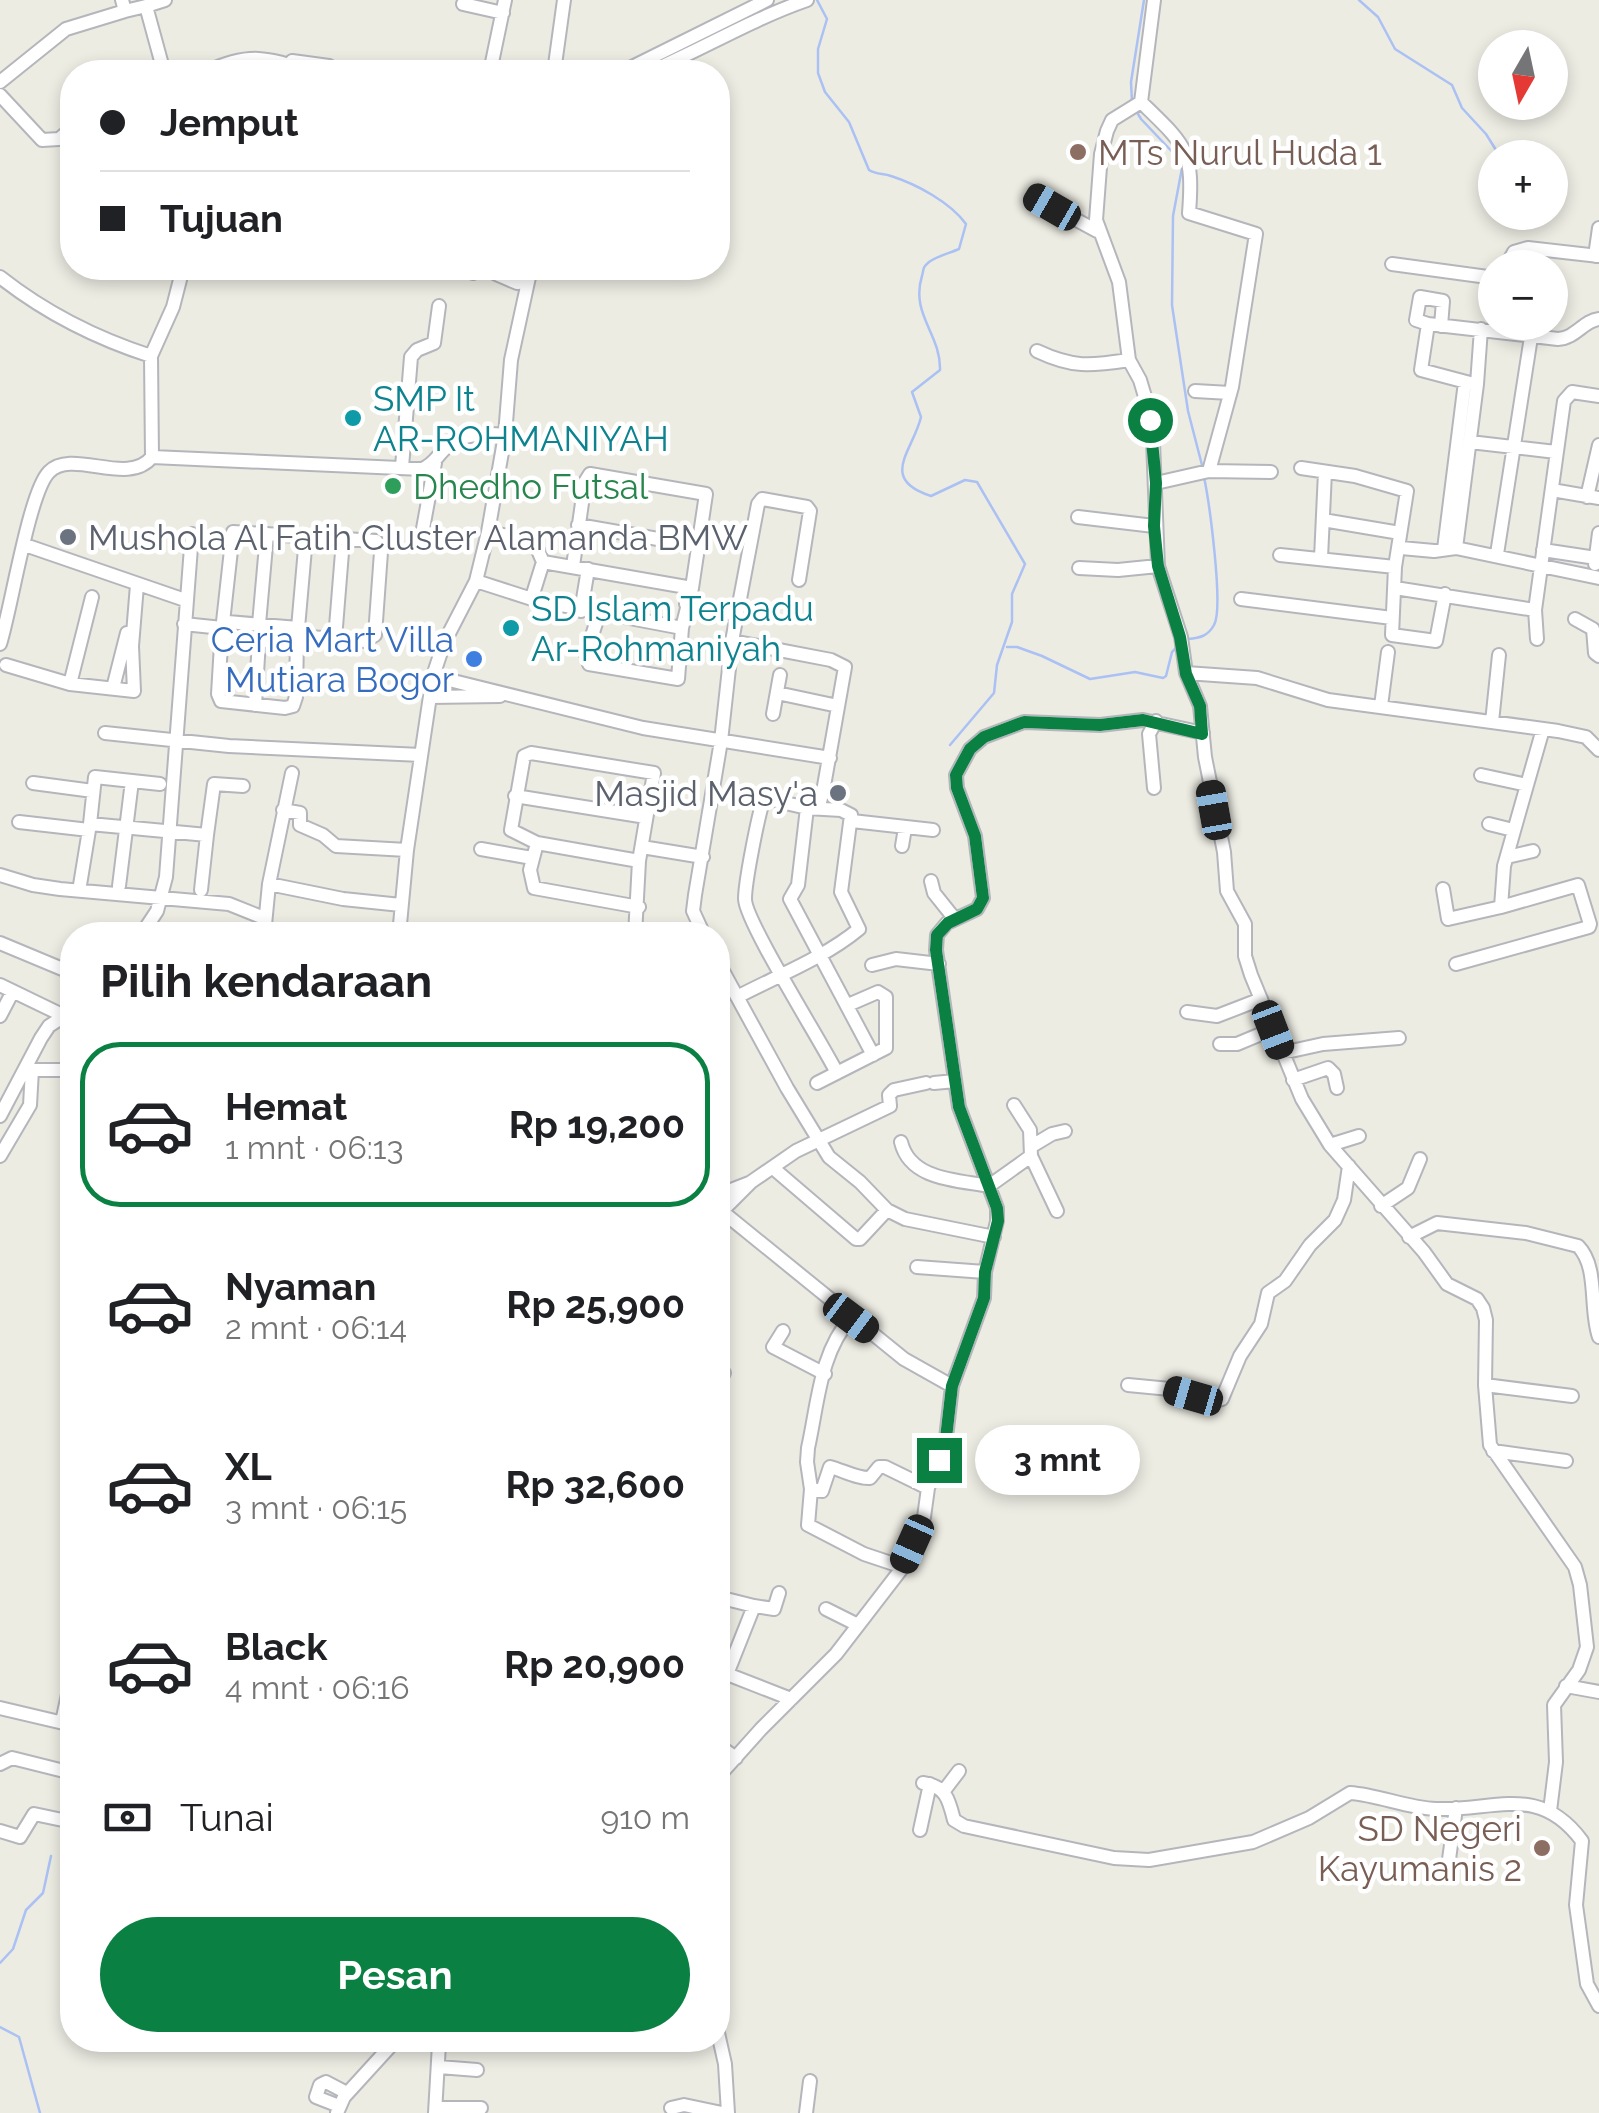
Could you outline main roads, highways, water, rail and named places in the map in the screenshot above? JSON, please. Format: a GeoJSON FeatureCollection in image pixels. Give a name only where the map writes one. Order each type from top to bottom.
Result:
{"type":"FeatureCollection","features":[{"type":"Feature","properties":{"kind":"waterway"},"geometry":{"type":"LineString","coordinates":[[817,0],[827,19],[818,49],[818,73],[825,92],[849,122],[869,170],[921,189],[942,201],[966,224],[959,249],[932,260],[923,270],[920,302],[936,345],[940,370],[912,392],[921,417],[902,472],[915,489],[931,496],[965,480],[977,482],[1025,564],[1012,594],[1012,622],[997,665],[994,693],[950,745]]}},
{"type":"Feature","properties":{"kind":"waterway"},"geometry":{"type":"LineString","coordinates":[[1132,102],[1131,82],[1144,0]]}},
{"type":"Feature","properties":{"kind":"waterway"},"geometry":{"type":"LineString","coordinates":[[1359,0],[1378,17],[1395,49],[1452,85],[1462,108],[1490,140]]}},
{"type":"Feature","properties":{"kind":"waterway"},"geometry":{"type":"LineString","coordinates":[[1135,109],[1180,160],[1182,168],[1173,216],[1172,305],[1188,411],[1203,469]]}},
{"type":"Feature","properties":{"kind":"waterway"},"geometry":{"type":"LineString","coordinates":[[1188,639],[1209,632],[1217,615],[1215,554],[1204,477]]}},
{"type":"Feature","properties":{"kind":"waterway"},"geometry":{"type":"LineString","coordinates":[[1007,647],[1042,656],[1090,679],[1135,672],[1163,678],[1178,646]]}},
{"type":"Feature","properties":{"kind":"waterway"},"geometry":{"type":"LineString","coordinates":[[0,1963],[13,1949],[26,1910],[43,1893],[51,1856]]}},
{"type":"Feature","properties":{"kind":"waterway"},"geometry":{"type":"LineString","coordinates":[[0,2027],[19,2037],[40,2113]]}},
{"type":"Feature","properties":{"kind":"place","name":"MTs Nurul Huda 1"},"geometry":{"type":"Point","coordinates":[1078,152]}},
{"type":"Feature","properties":{"kind":"place","name":"SMP It AR-ROHMANIYAH"},"geometry":{"type":"Point","coordinates":[353,418]}},
{"type":"Feature","properties":{"kind":"place","name":"Dhedho Futsal"},"geometry":{"type":"Point","coordinates":[393,486]}},
{"type":"Feature","properties":{"kind":"place","name":"Mushola Al Fatih Cluster Alamanda BMW"},"geometry":{"type":"Point","coordinates":[68,537]}},
{"type":"Feature","properties":{"kind":"place","name":"SD Islam Terpadu Ar-Rohmaniyah"},"geometry":{"type":"Point","coordinates":[511,628]}},
{"type":"Feature","properties":{"kind":"place","name":"Ceria Mart Villa Mutiara Bogor"},"geometry":{"type":"Point","coordinates":[474,659]}},
{"type":"Feature","properties":{"kind":"place","name":"Masjid Masy'a"},"geometry":{"type":"Point","coordinates":[838,793]}},
{"type":"Feature","properties":{"kind":"place","name":"SD Negeri Kayumanis 2"},"geometry":{"type":"Point","coordinates":[1542,1848]}}]}
